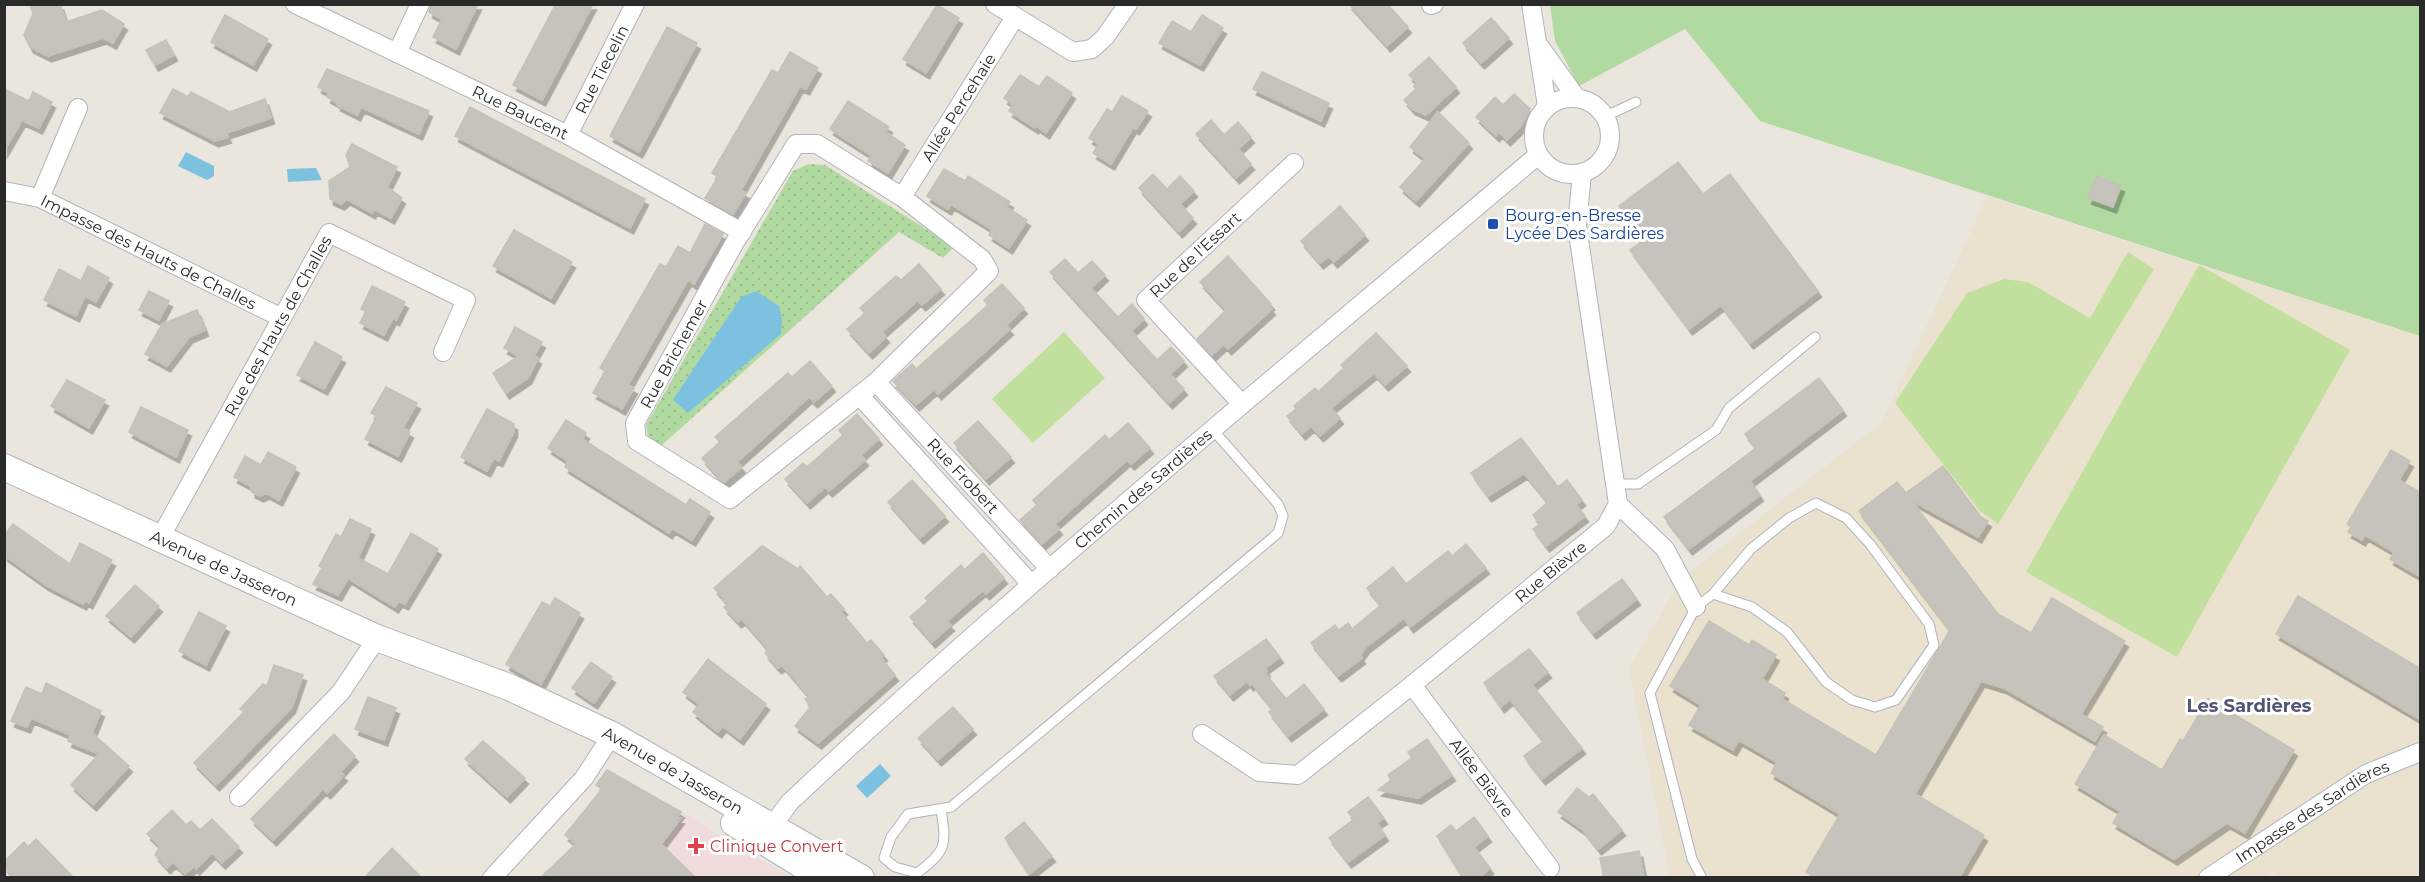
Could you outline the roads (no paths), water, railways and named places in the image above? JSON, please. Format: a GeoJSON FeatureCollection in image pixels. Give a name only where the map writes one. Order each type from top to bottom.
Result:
{"type":"FeatureCollection","features":[{"type":"Feature","properties":{"kind":"main road","name":"Avenue de Jasseron"},"geometry":{"type":"LineString","coordinates":[[4,467],[377,638],[444,665],[527,712],[608,743],[767,832],[861,878]]}},
{"type":"Feature","properties":{"kind":"main road","name":"Avenue de Jasseron"},"geometry":{"type":"LineString","coordinates":[[767,832],[824,878]]}},
{"type":"Feature","properties":{"kind":"street","name":"Rue Baucent"},"geometry":{"type":"LineString","coordinates":[[295,4],[568,135],[742,232]]}},
{"type":"Feature","properties":{"kind":"street"},"geometry":{"type":"LineString","coordinates":[[397,53],[420,4]]}},
{"type":"Feature","properties":{"kind":"street","name":"Rue Tiecelin"},"geometry":{"type":"LineString","coordinates":[[568,135],[635,4]]}},
{"type":"Feature","properties":{"kind":"street"},"geometry":{"type":"LineString","coordinates":[[995,4],[1073,52],[1092,49],[1105,37],[1128,4]]}},
{"type":"Feature","properties":{"kind":"street"},"geometry":{"type":"LineString","coordinates":[[1531,4],[1547,106]]}},
{"type":"Feature","properties":{"kind":"street","name":"Allée Percehaie"},"geometry":{"type":"LineString","coordinates":[[902,197],[1015,17]]}},
{"type":"Feature","properties":{"kind":"street"},"geometry":{"type":"LineString","coordinates":[[1538,43],[1576,97],[1599,109],[1609,125],[1610,138],[1606,154],[1598,164],[1582,173],[1556,171],[1538,155],[1534,128],[1537,119],[1547,106],[1562,98],[1576,97]]}},
{"type":"Feature","properties":{"kind":"street","name":"Impasse des Hauts de Challes"},"geometry":{"type":"LineString","coordinates":[[78,108],[40,198],[282,318]]}},
{"type":"Feature","properties":{"kind":"street","name":"Rue Brichemer"},"geometry":{"type":"LineString","coordinates":[[796,144],[817,144],[902,197],[982,259],[989,271],[876,382],[730,499],[637,441],[635,423],[742,232],[796,144]]}},
{"type":"Feature","properties":{"kind":"street","name":"Chemin des Sardières"},"geometry":{"type":"LineString","coordinates":[[767,832],[795,797],[1031,584],[1213,430],[1241,403],[1538,155]]}},
{"type":"Feature","properties":{"kind":"street","name":"Rue de l'Essart"},"geometry":{"type":"LineString","coordinates":[[1241,403],[1146,300],[1294,163]]}},
{"type":"Feature","properties":{"kind":"street"},"geometry":{"type":"LineString","coordinates":[[1582,173],[1577,226],[1618,504],[1665,549],[1696,607]]}},
{"type":"Feature","properties":{"kind":"street"},"geometry":{"type":"LineString","coordinates":[[4,191],[40,198]]}},
{"type":"Feature","properties":{"kind":"street","name":"Rue des Hauts de Challes"},"geometry":{"type":"LineString","coordinates":[[160,538],[329,233],[466,300],[443,352]]}},
{"type":"Feature","properties":{"kind":"street","name":"Rue Frobert"},"geometry":{"type":"LineString","coordinates":[[876,382],[1050,569]]}},
{"type":"Feature","properties":{"kind":"street","name":"Rue Frobert"},"geometry":{"type":"LineString","coordinates":[[860,395],[1031,584]]}},
{"type":"Feature","properties":{"kind":"street","name":"Rue Bièvre"},"geometry":{"type":"LineString","coordinates":[[1202,734],[1258,772],[1298,775],[1412,686],[1606,526],[1618,504]]}},
{"type":"Feature","properties":{"kind":"street"},"geometry":{"type":"LineString","coordinates":[[239,796],[341,692],[377,638]]}},
{"type":"Feature","properties":{"kind":"street","name":"Allée Bièvre"},"geometry":{"type":"LineString","coordinates":[[1412,686],[1550,868]]}},
{"type":"Feature","properties":{"kind":"street"},"geometry":{"type":"LineString","coordinates":[[492,878],[584,778],[608,743]]}},
{"type":"Feature","properties":{"kind":"street","name":"Impasse des Sardières"},"geometry":{"type":"LineString","coordinates":[[2208,878],[2366,774],[2421,752]]}},
{"type":"Feature","properties":{"kind":"lane"},"geometry":{"type":"LineString","coordinates":[[1604,117],[1636,102]]}},
{"type":"Feature","properties":{"kind":"lane"},"geometry":{"type":"LineString","coordinates":[[1615,484],[1638,484],[1716,430],[1728,408],[1815,337]]}},
{"type":"Feature","properties":{"kind":"lane"},"geometry":{"type":"LineString","coordinates":[[941,810],[945,836],[940,856],[917,873],[895,867],[884,858],[891,837],[908,814],[951,807],[1278,533],[1283,516],[1278,504],[1213,430]]}},
{"type":"Feature","properties":{"kind":"lane"},"geometry":{"type":"LineString","coordinates":[[1702,878],[1692,859],[1650,693],[1696,607],[1713,594],[1751,549],[1789,518],[1816,503],[1846,518],[1870,544],[1929,624],[1934,645],[1896,700],[1875,707],[1852,700],[1826,682],[1787,632],[1752,607],[1713,594]]}},
{"type":"Feature","properties":{"kind":"water"},"geometry":{"type":"Polygon","coordinates":[[[186,152],[214,166],[214,176],[207,180],[178,166],[186,152]]]}},
{"type":"Feature","properties":{"kind":"water"},"geometry":{"type":"Polygon","coordinates":[[[316,168],[322,180],[288,182],[287,169],[316,168]]]}},
{"type":"Feature","properties":{"kind":"water"},"geometry":{"type":"Polygon","coordinates":[[[756,291],[779,306],[782,319],[781,334],[688,413],[673,400],[741,297],[756,291]]]}},
{"type":"Feature","properties":{"kind":"water"},"geometry":{"type":"Polygon","coordinates":[[[880,764],[891,776],[867,798],[856,786],[880,764]]]}},
{"type":"Feature","properties":{"kind":"place","name":"Bourg-en-Bresse Lycée Des Sardières"},"geometry":{"type":"Point","coordinates":[1493,224]}},
{"type":"Feature","properties":{"kind":"place","name":"Clinique Convert"},"geometry":{"type":"Point","coordinates":[696,846]}},
{"type":"Feature","properties":{"kind":"district","name":"Les Sardières"},"geometry":{"type":"Point","coordinates":[2249,706]}}]}
